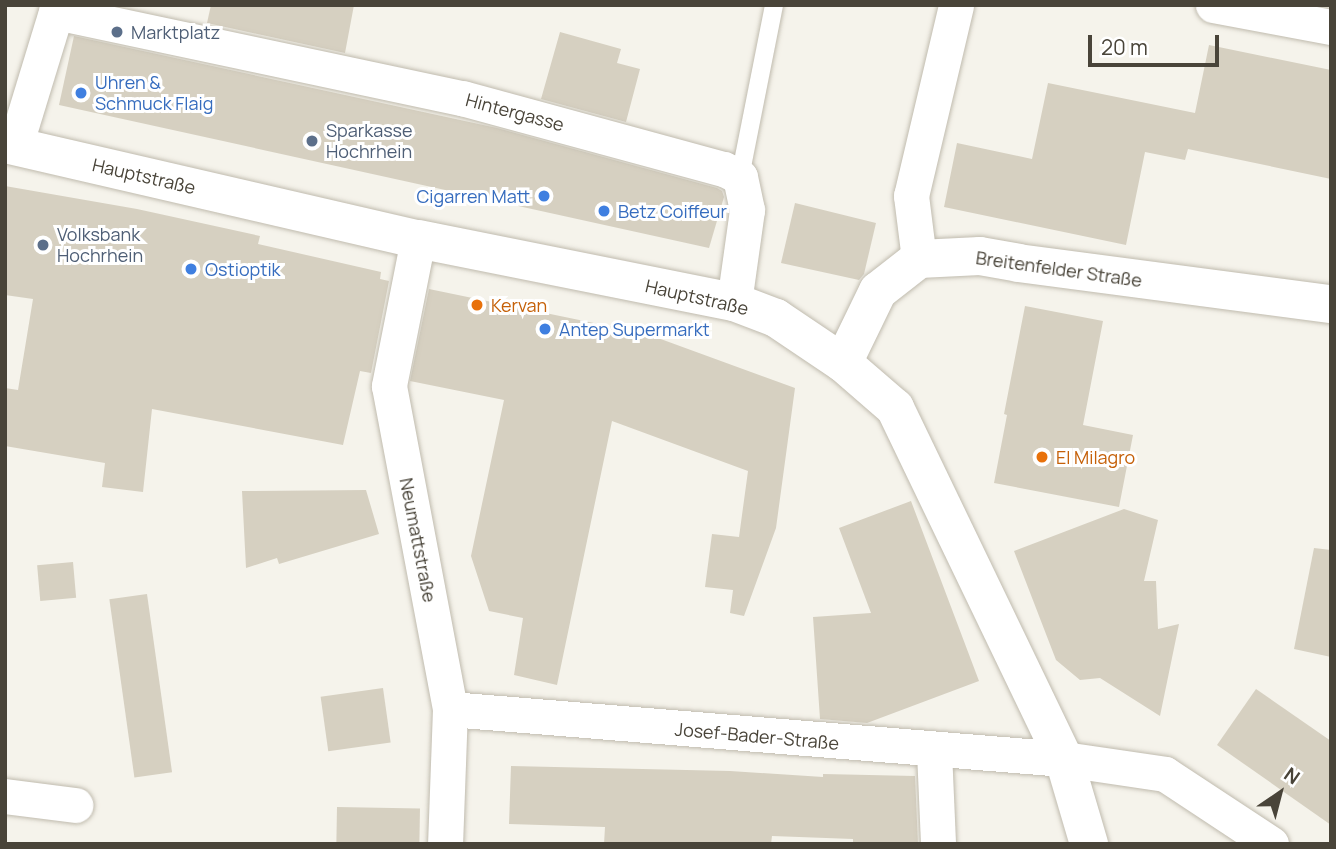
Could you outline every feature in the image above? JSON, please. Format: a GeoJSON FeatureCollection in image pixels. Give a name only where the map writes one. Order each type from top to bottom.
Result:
{"type":"FeatureCollection","features":[{"type":"Feature","properties":{"kind":"street"},"geometry":{"type":"LineString","coordinates":[[843,363],[878,291],[919,259],[911,196],[956,5]]}},
{"type":"Feature","properties":{"kind":"street"},"geometry":{"type":"LineString","coordinates":[[1213,5],[1331,27]]}},
{"type":"Feature","properties":{"kind":"street","name":"Hintergasse"},"geometry":{"type":"LineString","coordinates":[[57,9],[162,36],[462,97],[724,169],[740,177]]}},
{"type":"Feature","properties":{"kind":"street"},"geometry":{"type":"LineString","coordinates":[[10,145],[57,9]]}},
{"type":"Feature","properties":{"kind":"street","name":"Hauptstraße"},"geometry":{"type":"LineString","coordinates":[[10,145],[418,239],[734,302],[776,318],[843,363],[895,408],[1064,759],[1089,844]]}},
{"type":"Feature","properties":{"kind":"street"},"geometry":{"type":"LineString","coordinates":[[734,302],[747,210],[740,177]]}},
{"type":"Feature","properties":{"kind":"street","name":"Neumattstraße"},"geometry":{"type":"LineString","coordinates":[[418,239],[390,386],[450,709],[446,844]]}},
{"type":"Feature","properties":{"kind":"street","name":"Breitenfelder Straße"},"geometry":{"type":"LineString","coordinates":[[919,259],[980,256],[1018,264],[1331,304]]}},
{"type":"Feature","properties":{"kind":"street","name":"Josef-Bader-Straße"},"geometry":{"type":"LineString","coordinates":[[450,709],[934,751],[1064,759],[1166,774],[1271,844]]}},
{"type":"Feature","properties":{"kind":"street"},"geometry":{"type":"LineString","coordinates":[[934,751],[938,844]]}},
{"type":"Feature","properties":{"kind":"street"},"geometry":{"type":"LineString","coordinates":[[5,796],[75,805]]}},
{"type":"Feature","properties":{"kind":"lane"},"geometry":{"type":"LineString","coordinates":[[740,177],[774,5]]}},
{"type":"Feature","properties":{"kind":"building"},"geometry":{"type":"Polygon","coordinates":[[[211,5],[354,5],[345,53],[207,23],[211,5]]]}},
{"type":"Feature","properties":{"kind":"building"},"geometry":{"type":"Polygon","coordinates":[[[560,32],[621,49],[617,63],[640,69],[626,122],[541,99],[560,32]]]}},
{"type":"Feature","properties":{"kind":"building"},"geometry":{"type":"Polygon","coordinates":[[[74,36],[497,128],[717,188],[722,191],[724,197],[709,248],[59,105],[74,36]]]}},
{"type":"Feature","properties":{"kind":"building"},"geometry":{"type":"Polygon","coordinates":[[[1209,45],[1331,70],[1331,179],[1188,149],[1185,160],[1145,152],[1126,245],[944,207],[957,143],[1032,159],[1048,83],[1195,113],[1209,45]]]}},
{"type":"Feature","properties":{"kind":"building"},"geometry":{"type":"Polygon","coordinates":[[[5,186],[137,209],[260,236],[258,244],[381,272],[380,279],[389,281],[371,373],[360,371],[343,445],[152,409],[143,492],[102,487],[105,463],[5,446],[5,388],[18,390],[33,299],[5,295],[5,186]]]}},
{"type":"Feature","properties":{"kind":"building"},"geometry":{"type":"Polygon","coordinates":[[[795,203],[876,223],[864,274],[859,280],[781,263],[795,203]]]}},
{"type":"Feature","properties":{"kind":"building"},"geometry":{"type":"Polygon","coordinates":[[[429,289],[647,334],[795,388],[776,528],[744,616],[730,613],[733,590],[705,587],[712,534],[739,537],[748,471],[612,421],[557,685],[514,675],[523,618],[489,611],[471,556],[504,400],[410,381],[429,289]]]}},
{"type":"Feature","properties":{"kind":"building"},"geometry":{"type":"Polygon","coordinates":[[[1025,306],[1103,321],[1083,425],[1133,435],[1119,507],[994,483],[1025,306]]]}},
{"type":"Feature","properties":{"kind":"building"},"geometry":{"type":"Polygon","coordinates":[[[366,490],[379,534],[279,564],[277,558],[246,568],[242,491],[366,490]]]}},
{"type":"Feature","properties":{"kind":"building"},"geometry":{"type":"Polygon","coordinates":[[[911,501],[979,681],[867,723],[820,719],[813,617],[871,613],[839,528],[911,501]]]}},
{"type":"Feature","properties":{"kind":"building"},"geometry":{"type":"Polygon","coordinates":[[[1124,509],[1158,520],[1144,581],[1156,581],[1158,629],[1179,624],[1160,716],[1100,678],[1080,680],[1056,660],[1014,551],[1124,509]]]}},
{"type":"Feature","properties":{"kind":"building"},"geometry":{"type":"Polygon","coordinates":[[[1314,548],[1331,550],[1331,657],[1294,649],[1314,548]]]}},
{"type":"Feature","properties":{"kind":"building"},"geometry":{"type":"Polygon","coordinates":[[[73,562],[76,598],[40,601],[37,565],[73,562]]]}},
{"type":"Feature","properties":{"kind":"building"},"geometry":{"type":"Polygon","coordinates":[[[147,594],[172,772],[134,778],[109,599],[147,594]]]}},
{"type":"Feature","properties":{"kind":"building"},"geometry":{"type":"Polygon","coordinates":[[[383,688],[391,742],[328,751],[321,697],[383,688]]]}},
{"type":"Feature","properties":{"kind":"building"},"geometry":{"type":"Polygon","coordinates":[[[1256,689],[1331,741],[1331,825],[1217,745],[1256,689]]]}},
{"type":"Feature","properties":{"kind":"building"},"geometry":{"type":"Polygon","coordinates":[[[511,766],[730,771],[823,777],[823,774],[915,776],[918,844],[853,844],[853,839],[772,836],[771,844],[604,844],[605,827],[509,824],[511,766]]]}},
{"type":"Feature","properties":{"kind":"building"},"geometry":{"type":"Polygon","coordinates":[[[337,807],[420,808],[419,844],[336,844],[337,807]]]}},
{"type":"Feature","properties":{"kind":"place","name":"Marktplatz"},"geometry":{"type":"Point","coordinates":[117,32]}},
{"type":"Feature","properties":{"kind":"place","name":"Uhren & Schmuck Flaig"},"geometry":{"type":"Point","coordinates":[81,93]}},
{"type":"Feature","properties":{"kind":"place","name":"Sparkasse Hochrhein"},"geometry":{"type":"Point","coordinates":[312,141]}},
{"type":"Feature","properties":{"kind":"place","name":"Cigarren Matt"},"geometry":{"type":"Point","coordinates":[544,196]}},
{"type":"Feature","properties":{"kind":"place","name":"Betz Coiffeur"},"geometry":{"type":"Point","coordinates":[604,211]}},
{"type":"Feature","properties":{"kind":"place","name":"Volksbank Hochrhein"},"geometry":{"type":"Point","coordinates":[43,245]}},
{"type":"Feature","properties":{"kind":"place","name":"Ostioptik"},"geometry":{"type":"Point","coordinates":[191,269]}},
{"type":"Feature","properties":{"kind":"place","name":"Kervan"},"geometry":{"type":"Point","coordinates":[477,305]}},
{"type":"Feature","properties":{"kind":"place","name":"Antep Supermarkt"},"geometry":{"type":"Point","coordinates":[545,329]}},
{"type":"Feature","properties":{"kind":"place","name":"El Milagro"},"geometry":{"type":"Point","coordinates":[1042,457]}}]}
